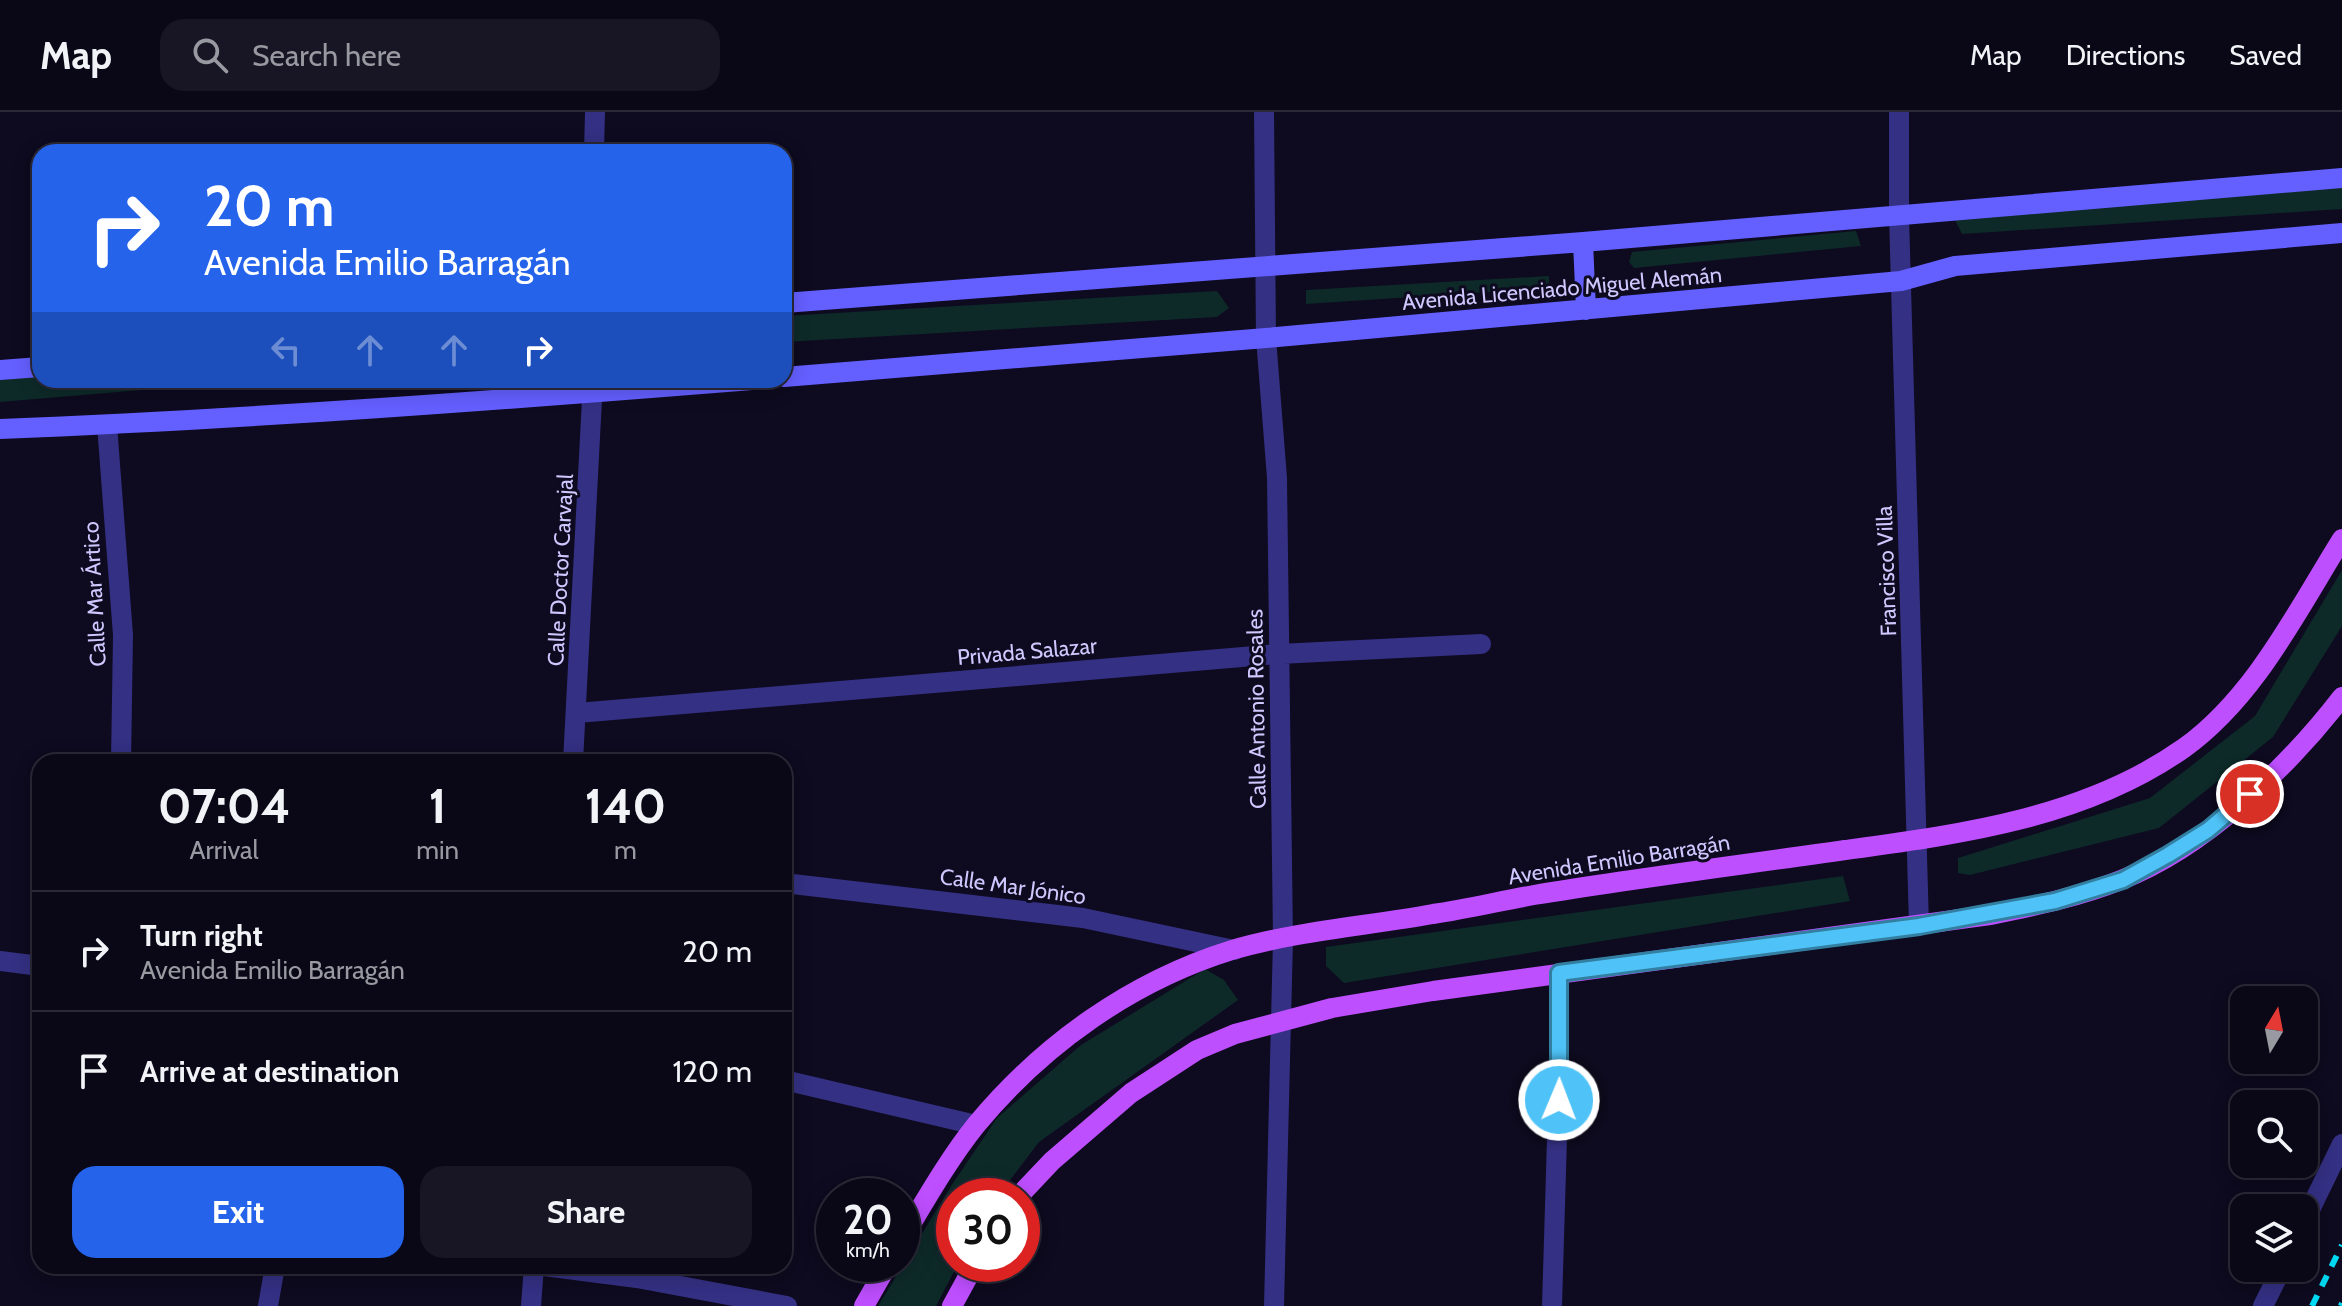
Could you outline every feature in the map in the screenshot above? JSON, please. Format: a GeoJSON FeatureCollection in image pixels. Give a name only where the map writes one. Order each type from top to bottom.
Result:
{"type":"FeatureCollection","features":[{"type":"Feature","properties":{"kind":"main road","name":"Avenida Licenciado Miguel Alemán"},"geometry":{"type":"LineString","coordinates":[[792,302],[1583,242],[2342,178]]}},
{"type":"Feature","properties":{"kind":"main road","name":"Avenida Licenciado Miguel Alemán"},"geometry":{"type":"LineString","coordinates":[[792,376],[1901,281],[1955,266],[2342,233]]}},
{"type":"Feature","properties":{"kind":"main road"},"geometry":{"type":"LineString","coordinates":[[1583,242],[1586,310]]}},
{"type":"Feature","properties":{"kind":"main road"},"geometry":{"type":"LineString","coordinates":[[0,370],[32,368]]}},
{"type":"Feature","properties":{"kind":"main road"},"geometry":{"type":"LineString","coordinates":[[0,429],[107,425],[567,388]]}},
{"type":"Feature","properties":{"kind":"main road","name":"Avenida Emilio Barragán"},"geometry":{"type":"LineString","coordinates":[[920,1209],[976,1125],[1057,1044],[1106,1007],[1163,976],[1234,950],[1530,896],[1977,830],[2090,798],[2141,774],[2186,746],[2226,710],[2262,666],[2342,539]]}},
{"type":"Feature","properties":{"kind":"main road"},"geometry":{"type":"LineString","coordinates":[[1036,1178],[1093,1123],[1197,1050],[1235,1034],[1280,1021],[1332,1008],[1559,973],[1919,926],[2055,901],[2123,880],[2208,830],[2292,756],[2342,697]]}},
{"type":"Feature","properties":{"kind":"main road"},"geometry":{"type":"LineString","coordinates":[[864,1306],[878,1282]]}},
{"type":"Feature","properties":{"kind":"main road"},"geometry":{"type":"LineString","coordinates":[[952,1306],[965,1282]]}},
{"type":"Feature","properties":{"kind":"street"},"geometry":{"type":"LineString","coordinates":[[594,144],[595,112]]}},
{"type":"Feature","properties":{"kind":"street","name":"Calle Antonio Rosales"},"geometry":{"type":"LineString","coordinates":[[1264,112],[1266,338],[1277,478],[1283,939],[1274,1306]]}},
{"type":"Feature","properties":{"kind":"street","name":"Francisco Villa"},"geometry":{"type":"LineString","coordinates":[[1899,112],[1899,215],[1919,926]]}},
{"type":"Feature","properties":{"kind":"street","name":"Calle Doctor Carvajal"},"geometry":{"type":"LineString","coordinates":[[574,754],[592,388]]}},
{"type":"Feature","properties":{"kind":"street","name":"Calle Mar Ártico"},"geometry":{"type":"LineString","coordinates":[[107,425],[123,635],[121,754]]}},
{"type":"Feature","properties":{"kind":"street","name":"Privada Salazar"},"geometry":{"type":"LineString","coordinates":[[577,713],[1279,654],[1481,644]]}},
{"type":"Feature","properties":{"kind":"street","name":"Calle Mar Jónico"},"geometry":{"type":"LineString","coordinates":[[792,884],[1083,918],[1234,950]]}},
{"type":"Feature","properties":{"kind":"street"},"geometry":{"type":"LineString","coordinates":[[0,961],[32,965]]}},
{"type":"Feature","properties":{"kind":"street"},"geometry":{"type":"LineString","coordinates":[[1552,1306],[1559,973]]}},
{"type":"Feature","properties":{"kind":"street"},"geometry":{"type":"LineString","coordinates":[[792,1082],[976,1125]]}},
{"type":"Feature","properties":{"kind":"street"},"geometry":{"type":"LineString","coordinates":[[2318,1194],[2342,1144]]}},
{"type":"Feature","properties":{"kind":"street"},"geometry":{"type":"LineString","coordinates":[[268,1306],[274,1274]]}},
{"type":"Feature","properties":{"kind":"street"},"geometry":{"type":"LineString","coordinates":[[531,1306],[533,1274]]}},
{"type":"Feature","properties":{"kind":"street"},"geometry":{"type":"LineString","coordinates":[[606,1274],[787,1306]]}},
{"type":"Feature","properties":{"kind":"street"},"geometry":{"type":"LineString","coordinates":[[2263,1306],[2275,1282]]}},
{"type":"Feature","properties":{"kind":"green space"},"geometry":{"type":"Polygon","coordinates":[[[2342,186],[2342,209],[1962,234],[1953,216],[2342,186]]]}},
{"type":"Feature","properties":{"kind":"green space"},"geometry":{"type":"Polygon","coordinates":[[[1856,231],[1861,246],[1634,268],[1629,262],[1632,252],[1856,231]]]}},
{"type":"Feature","properties":{"kind":"green space"},"geometry":{"type":"Polygon","coordinates":[[[1549,276],[1549,288],[1306,304],[1306,290],[1549,276]]]}},
{"type":"Feature","properties":{"kind":"green space"},"geometry":{"type":"Polygon","coordinates":[[[1217,291],[1229,308],[1217,317],[792,342],[792,316],[1217,291]]]}},
{"type":"Feature","properties":{"kind":"green space"},"geometry":{"type":"Polygon","coordinates":[[[32,377],[32,388],[165,388],[0,402],[0,380],[32,377]]]}},
{"type":"Feature","properties":{"kind":"green space"},"geometry":{"type":"Polygon","coordinates":[[[2342,570],[2342,626],[2273,737],[2159,828],[1970,875],[1958,873],[1958,858],[2150,798],[2255,716],[2342,570]]]}},
{"type":"Feature","properties":{"kind":"green space"},"geometry":{"type":"Polygon","coordinates":[[[1843,876],[1850,901],[1344,983],[1326,966],[1326,947],[1843,876]]]}},
{"type":"Feature","properties":{"kind":"green space"},"geometry":{"type":"Polygon","coordinates":[[[1205,969],[1224,980],[1238,1000],[1039,1142],[1012,1178],[956,1178],[997,1118],[1081,1045],[1205,969]]]}},
{"type":"Feature","properties":{"kind":"green space"},"geometry":{"type":"Polygon","coordinates":[[[936,1211],[936,1282],[949,1282],[936,1306],[878,1306],[893,1282],[920,1282],[920,1237],[936,1211]]]}},
{"type":"Feature","properties":{"kind":"railway"},"geometry":{"type":"LineString","coordinates":[[2312,1306],[2342,1245]]}},
{"type":"Feature","properties":{"kind":"route"},"geometry":{"type":"LineString","coordinates":[[1559,1100],[1559,973],[1919,926],[2055,901],[2123,880],[2208,830],[2250,794]]}}]}
